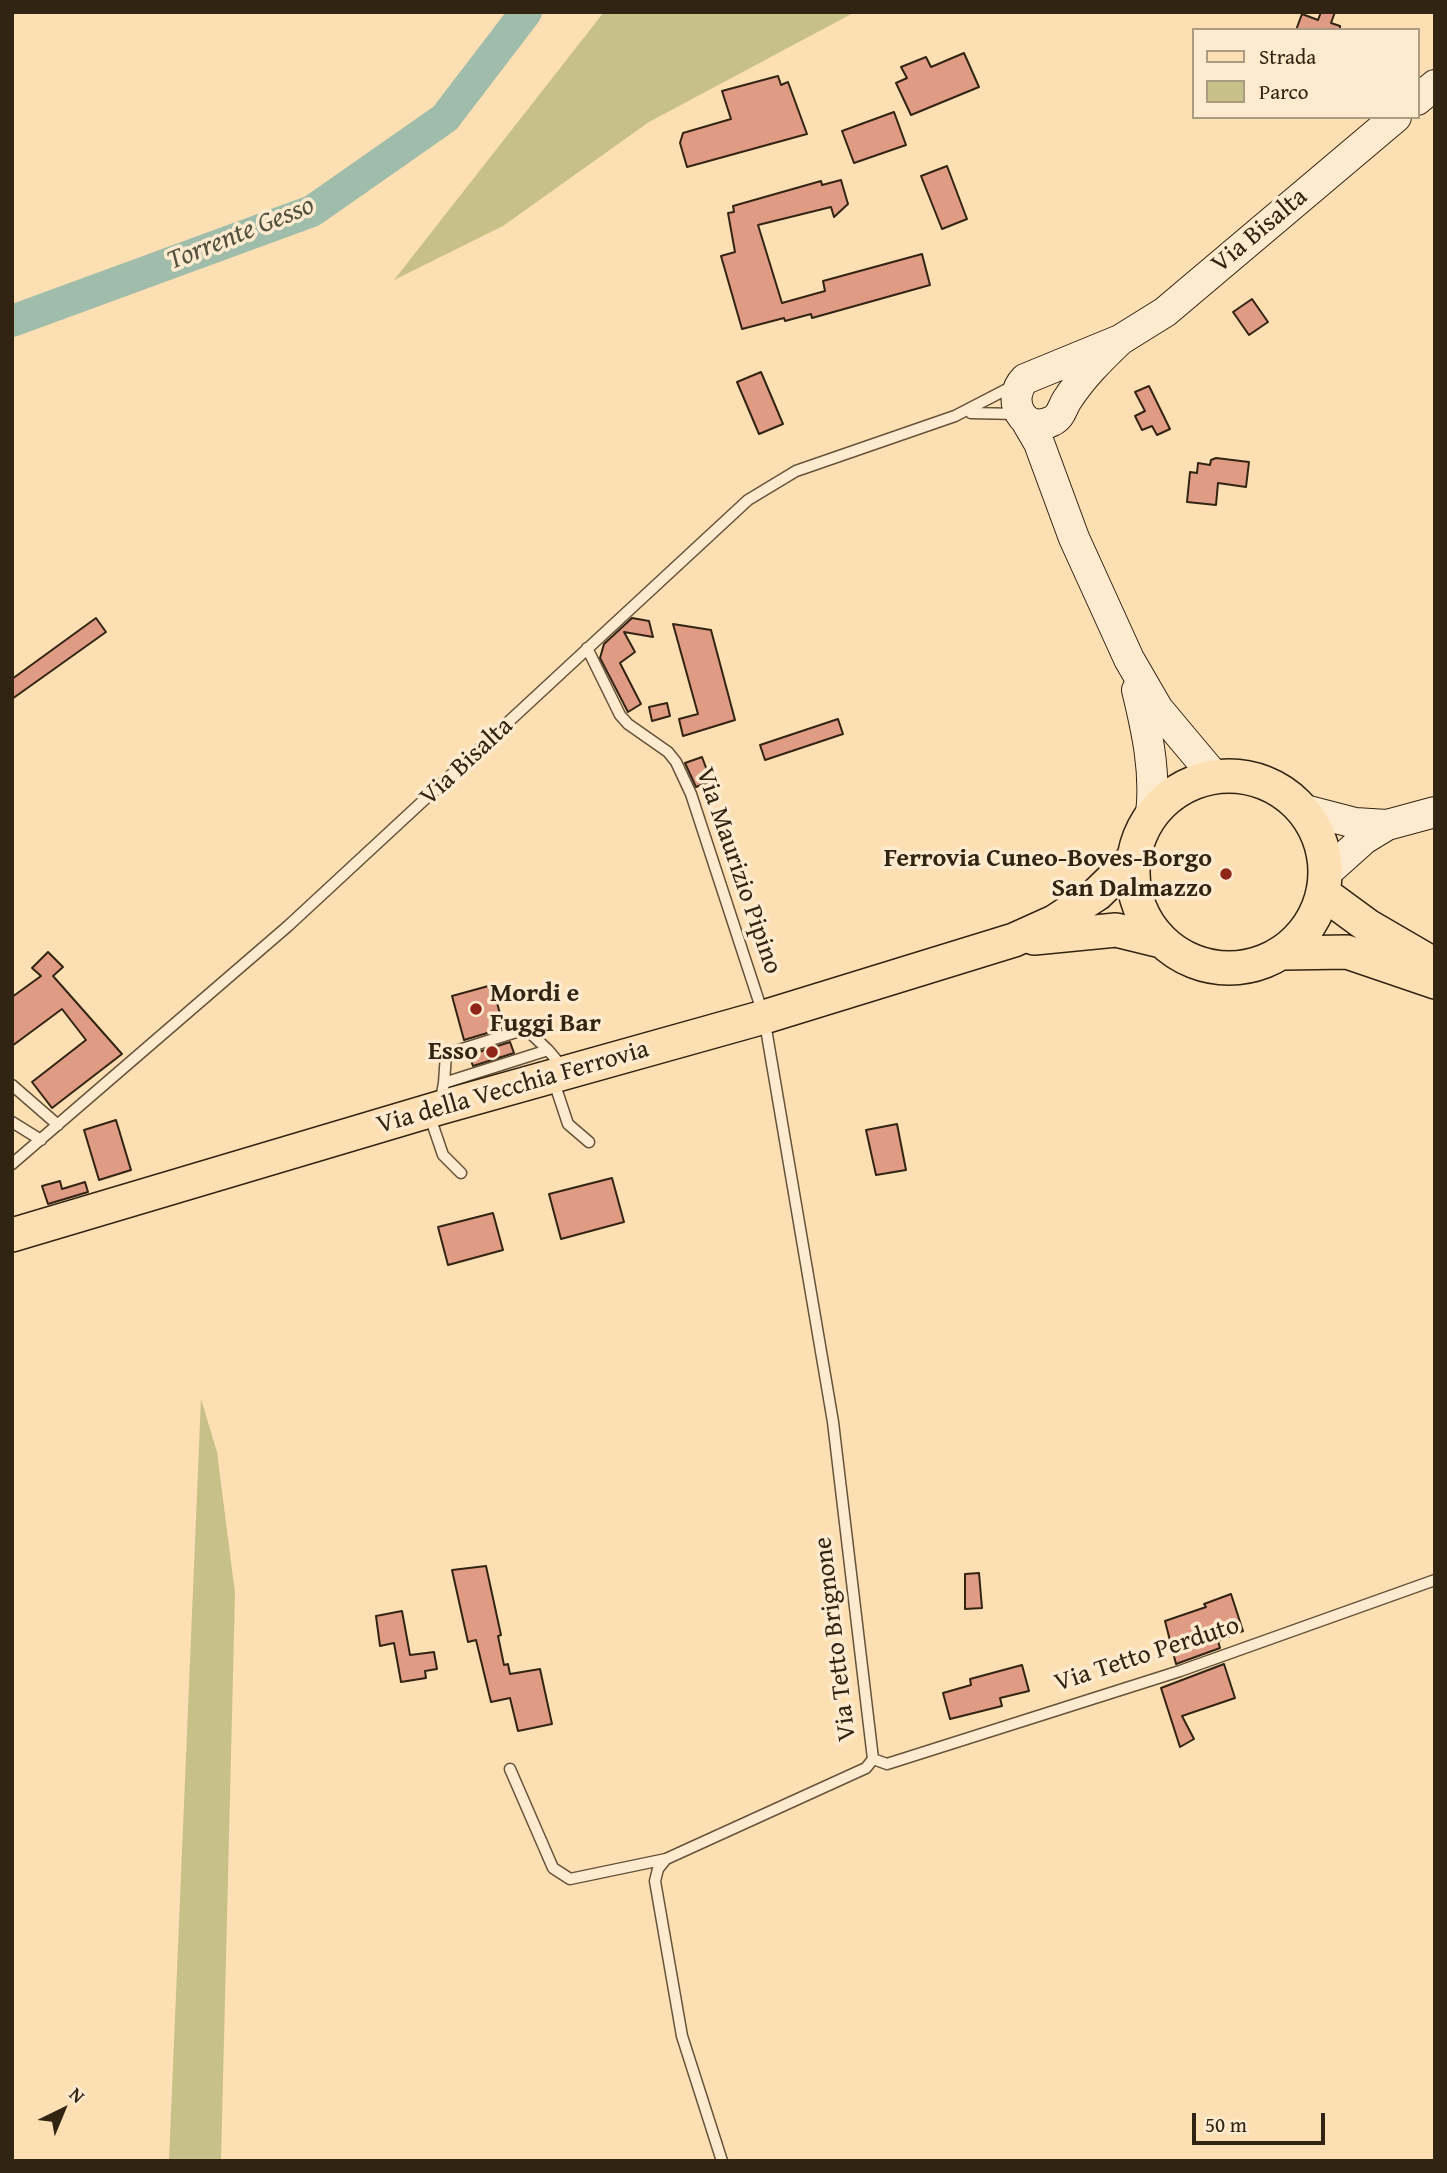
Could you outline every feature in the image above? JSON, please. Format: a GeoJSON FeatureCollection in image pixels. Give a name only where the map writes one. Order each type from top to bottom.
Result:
{"type":"FeatureCollection","features":[{"type":"Feature","properties":{"kind":"main road"},"geometry":{"type":"LineString","coordinates":[[1419,98],[1435,85]]}},
{"type":"Feature","properties":{"kind":"main road","name":"Via Bisalta"},"geometry":{"type":"LineString","coordinates":[[1033,376],[1120,340],[1165,312],[1394,119]]}},
{"type":"Feature","properties":{"kind":"main road","name":"Via Bisalta"},"geometry":{"type":"LineString","coordinates":[[1022,416],[1041,425],[1050,423],[1092,367],[1120,340]]}},
{"type":"Feature","properties":{"kind":"main road"},"geometry":{"type":"LineString","coordinates":[[1054,481],[1053,446],[1064,407],[1062,386],[1055,379],[1033,376],[1020,384],[1014,399],[1039,443],[1074,538],[1129,659],[1158,709],[1215,777]]}},
{"type":"Feature","properties":{"kind":"main road"},"geometry":{"type":"LineString","coordinates":[[1129,659],[1147,730],[1155,786],[1151,814]]}},
{"type":"Feature","properties":{"kind":"main road"},"geometry":{"type":"LineString","coordinates":[[1435,965],[1368,926],[1324,883],[1319,839],[1301,809],[1284,793],[1262,782],[1239,777],[1215,777],[1191,783],[1169,796],[1151,814],[1139,836],[1133,859],[1133,889],[1143,918],[1161,942],[1188,960],[1220,969],[1253,966],[1283,953],[1347,952],[1435,982]]}},
{"type":"Feature","properties":{"kind":"main road"},"geometry":{"type":"LineString","coordinates":[[1301,809],[1355,823],[1387,825]]}},
{"type":"Feature","properties":{"kind":"main road"},"geometry":{"type":"LineString","coordinates":[[1283,953],[1308,926],[1324,883],[1357,845],[1387,825],[1435,812]]}},
{"type":"Feature","properties":{"kind":"main road","name":"Via della Vecchia Ferrovia"},"geometry":{"type":"LineString","coordinates":[[12,1235],[555,1066],[764,1017],[1014,940],[1054,922],[1097,894],[1133,859]]}},
{"type":"Feature","properties":{"kind":"main road","name":"Via della Vecchia Ferrovia"},"geometry":{"type":"LineString","coordinates":[[1014,940],[1116,930],[1161,942]]}},
{"type":"Feature","properties":{"kind":"lane","name":"Via Bisalta"},"geometry":{"type":"LineString","coordinates":[[12,1164],[297,918],[748,500],[796,471],[955,416],[1033,376]]}},
{"type":"Feature","properties":{"kind":"lane","name":"Via Bisalta"},"geometry":{"type":"LineString","coordinates":[[955,416],[985,411],[1022,416]]}},
{"type":"Feature","properties":{"kind":"lane","name":"Via Maurizio Pipino"},"geometry":{"type":"LineString","coordinates":[[587,648],[620,715],[677,762],[691,794],[764,1017]]}},
{"type":"Feature","properties":{"kind":"lane","name":"Via Tetto Brignone"},"geometry":{"type":"LineString","coordinates":[[510,1769],[553,1868],[569,1879],[666,1859],[866,1768],[873,1759],[833,1422],[764,1017]]}},
{"type":"Feature","properties":{"kind":"lane"},"geometry":{"type":"LineString","coordinates":[[461,1173],[443,1155],[437,1101],[446,1054],[526,1029],[555,1066],[568,1124],[589,1142]]}},
{"type":"Feature","properties":{"kind":"lane"},"geometry":{"type":"LineString","coordinates":[[12,1085],[58,1125]]}},
{"type":"Feature","properties":{"kind":"lane"},"geometry":{"type":"LineString","coordinates":[[12,1122],[41,1140]]}},
{"type":"Feature","properties":{"kind":"lane","name":"Via Tetto Perduto"},"geometry":{"type":"LineString","coordinates":[[873,1759],[887,1764],[1180,1671],[1435,1580]]}},
{"type":"Feature","properties":{"kind":"lane"},"geometry":{"type":"LineString","coordinates":[[666,1859],[658,1869],[655,1881],[682,2036],[722,2161]]}},
{"type":"Feature","properties":{"kind":"green space"},"geometry":{"type":"Polygon","coordinates":[[[604,12],[855,12],[649,122],[503,226],[394,280],[604,12]]]}},
{"type":"Feature","properties":{"kind":"green space"},"geometry":{"type":"Polygon","coordinates":[[[201,1399],[217,1452],[235,1593],[221,2161],[169,2161],[201,1399]]]}},
{"type":"Feature","properties":{"kind":"building"},"geometry":{"type":"Polygon","coordinates":[[[1321,12],[1335,12],[1331,23],[1340,28],[1297,28],[1302,14],[1318,20],[1321,12]]]}},
{"type":"Feature","properties":{"kind":"building"},"geometry":{"type":"Polygon","coordinates":[[[964,53],[979,87],[911,115],[896,83],[907,78],[901,67],[926,57],[931,67],[964,53]]]}},
{"type":"Feature","properties":{"kind":"building"},"geometry":{"type":"Polygon","coordinates":[[[778,76],[781,85],[788,82],[807,134],[687,167],[680,143],[683,133],[731,119],[722,91],[778,76]]]}},
{"type":"Feature","properties":{"kind":"building"},"geometry":{"type":"Polygon","coordinates":[[[894,112],[906,145],[854,163],[842,131],[894,112]]]}},
{"type":"Feature","properties":{"kind":"building"},"geometry":{"type":"Polygon","coordinates":[[[947,166],[967,219],[942,229],[921,176],[947,166]]]}},
{"type":"Feature","properties":{"kind":"building"},"geometry":{"type":"Polygon","coordinates":[[[841,180],[848,204],[834,217],[831,207],[758,225],[782,303],[825,291],[823,281],[922,254],[930,285],[812,318],[811,314],[785,321],[784,318],[742,329],[721,256],[735,252],[728,213],[734,212],[733,206],[821,181],[822,185],[841,180]]]}},
{"type":"Feature","properties":{"kind":"building"},"geometry":{"type":"Polygon","coordinates":[[[1252,299],[1268,322],[1249,335],[1233,312],[1252,299]]]}},
{"type":"Feature","properties":{"kind":"building"},"geometry":{"type":"Polygon","coordinates":[[[761,372],[783,424],[759,434],[737,382],[761,372]]]}},
{"type":"Feature","properties":{"kind":"building"},"geometry":{"type":"Polygon","coordinates":[[[1149,386],[1170,429],[1157,435],[1152,426],[1142,430],[1135,416],[1145,411],[1135,392],[1149,386]]]}},
{"type":"Feature","properties":{"kind":"building"},"geometry":{"type":"Polygon","coordinates":[[[1216,458],[1249,462],[1246,487],[1218,483],[1216,505],[1187,502],[1190,472],[1197,473],[1198,463],[1210,465],[1211,460],[1216,458]]]}},
{"type":"Feature","properties":{"kind":"building"},"geometry":{"type":"Polygon","coordinates":[[[96,618],[106,632],[12,699],[12,679],[96,618]]]}},
{"type":"Feature","properties":{"kind":"building"},"geometry":{"type":"Polygon","coordinates":[[[632,618],[649,621],[653,637],[624,632],[635,652],[620,663],[641,704],[628,712],[600,658],[604,644],[632,618]]]}},
{"type":"Feature","properties":{"kind":"building"},"geometry":{"type":"Polygon","coordinates":[[[673,624],[711,630],[735,720],[683,736],[679,719],[698,714],[673,624]]]}},
{"type":"Feature","properties":{"kind":"building"},"geometry":{"type":"Polygon","coordinates":[[[667,703],[670,716],[652,721],[649,707],[667,703]]]}},
{"type":"Feature","properties":{"kind":"building"},"geometry":{"type":"Polygon","coordinates":[[[838,719],[843,734],[765,760],[760,745],[838,719]]]}},
{"type":"Feature","properties":{"kind":"building"},"geometry":{"type":"Polygon","coordinates":[[[702,757],[711,781],[696,787],[685,763],[702,757]]]}},
{"type":"Feature","properties":{"kind":"building"},"geometry":{"type":"Polygon","coordinates":[[[48,952],[63,967],[53,976],[122,1054],[52,1108],[32,1082],[86,1040],[62,1009],[12,1046],[12,997],[41,976],[32,968],[48,952]]]}},
{"type":"Feature","properties":{"kind":"building"},"geometry":{"type":"Polygon","coordinates":[[[492,985],[504,1028],[464,1040],[452,996],[492,985]]]}},
{"type":"Feature","properties":{"kind":"building"},"geometry":{"type":"Polygon","coordinates":[[[510,1042],[514,1053],[473,1066],[469,1055],[510,1042]]]}},
{"type":"Feature","properties":{"kind":"building"},"geometry":{"type":"Polygon","coordinates":[[[116,1120],[131,1170],[99,1180],[84,1130],[116,1120]]]}},
{"type":"Feature","properties":{"kind":"building"},"geometry":{"type":"Polygon","coordinates":[[[897,1124],[906,1170],[876,1175],[866,1130],[897,1124]]]}},
{"type":"Feature","properties":{"kind":"building"},"geometry":{"type":"Polygon","coordinates":[[[612,1178],[624,1222],[561,1239],[549,1194],[612,1178]]]}},
{"type":"Feature","properties":{"kind":"building"},"geometry":{"type":"Polygon","coordinates":[[[60,1181],[62,1189],[85,1182],[88,1192],[48,1204],[42,1186],[60,1181]]]}},
{"type":"Feature","properties":{"kind":"building"},"geometry":{"type":"Polygon","coordinates":[[[493,1213],[503,1250],[448,1265],[438,1227],[493,1213]]]}},
{"type":"Feature","properties":{"kind":"building"},"geometry":{"type":"Polygon","coordinates":[[[486,1566],[501,1635],[498,1636],[504,1665],[508,1664],[510,1674],[540,1669],[552,1724],[518,1731],[510,1698],[491,1702],[476,1640],[468,1642],[452,1570],[486,1566]]]}},
{"type":"Feature","properties":{"kind":"building"},"geometry":{"type":"Polygon","coordinates":[[[979,1573],[982,1608],[965,1609],[965,1574],[979,1573]]]}},
{"type":"Feature","properties":{"kind":"building"},"geometry":{"type":"Polygon","coordinates":[[[1231,1594],[1243,1631],[1218,1641],[1220,1648],[1176,1664],[1165,1621],[1206,1607],[1204,1604],[1231,1594]]]}},
{"type":"Feature","properties":{"kind":"building"},"geometry":{"type":"Polygon","coordinates":[[[402,1611],[410,1655],[434,1652],[437,1669],[425,1671],[426,1678],[401,1682],[394,1643],[380,1646],[376,1616],[402,1611]]]}},
{"type":"Feature","properties":{"kind":"building"},"geometry":{"type":"Polygon","coordinates":[[[1224,1664],[1235,1698],[1182,1716],[1194,1739],[1180,1747],[1161,1688],[1224,1664]]]}},
{"type":"Feature","properties":{"kind":"building"},"geometry":{"type":"Polygon","coordinates":[[[1022,1665],[1029,1691],[1000,1698],[1002,1706],[950,1719],[943,1693],[971,1685],[970,1679],[1022,1665]]]}},
{"type":"Feature","properties":{"kind":"waterway","name":"Torrente Gesso"},"geometry":{"type":"LineString","coordinates":[[12,321],[312,211],[445,118],[526,12]]}},
{"type":"Feature","properties":{"kind":"place","name":"Ferrovia Cuneo-Boves-Borgo San Dalmazzo"},"geometry":{"type":"Point","coordinates":[1226,874]}},
{"type":"Feature","properties":{"kind":"place","name":"Mordi e Fuggi Bar"},"geometry":{"type":"Point","coordinates":[476,1009]}},
{"type":"Feature","properties":{"kind":"place","name":"Esso"},"geometry":{"type":"Point","coordinates":[492,1052]}}]}
